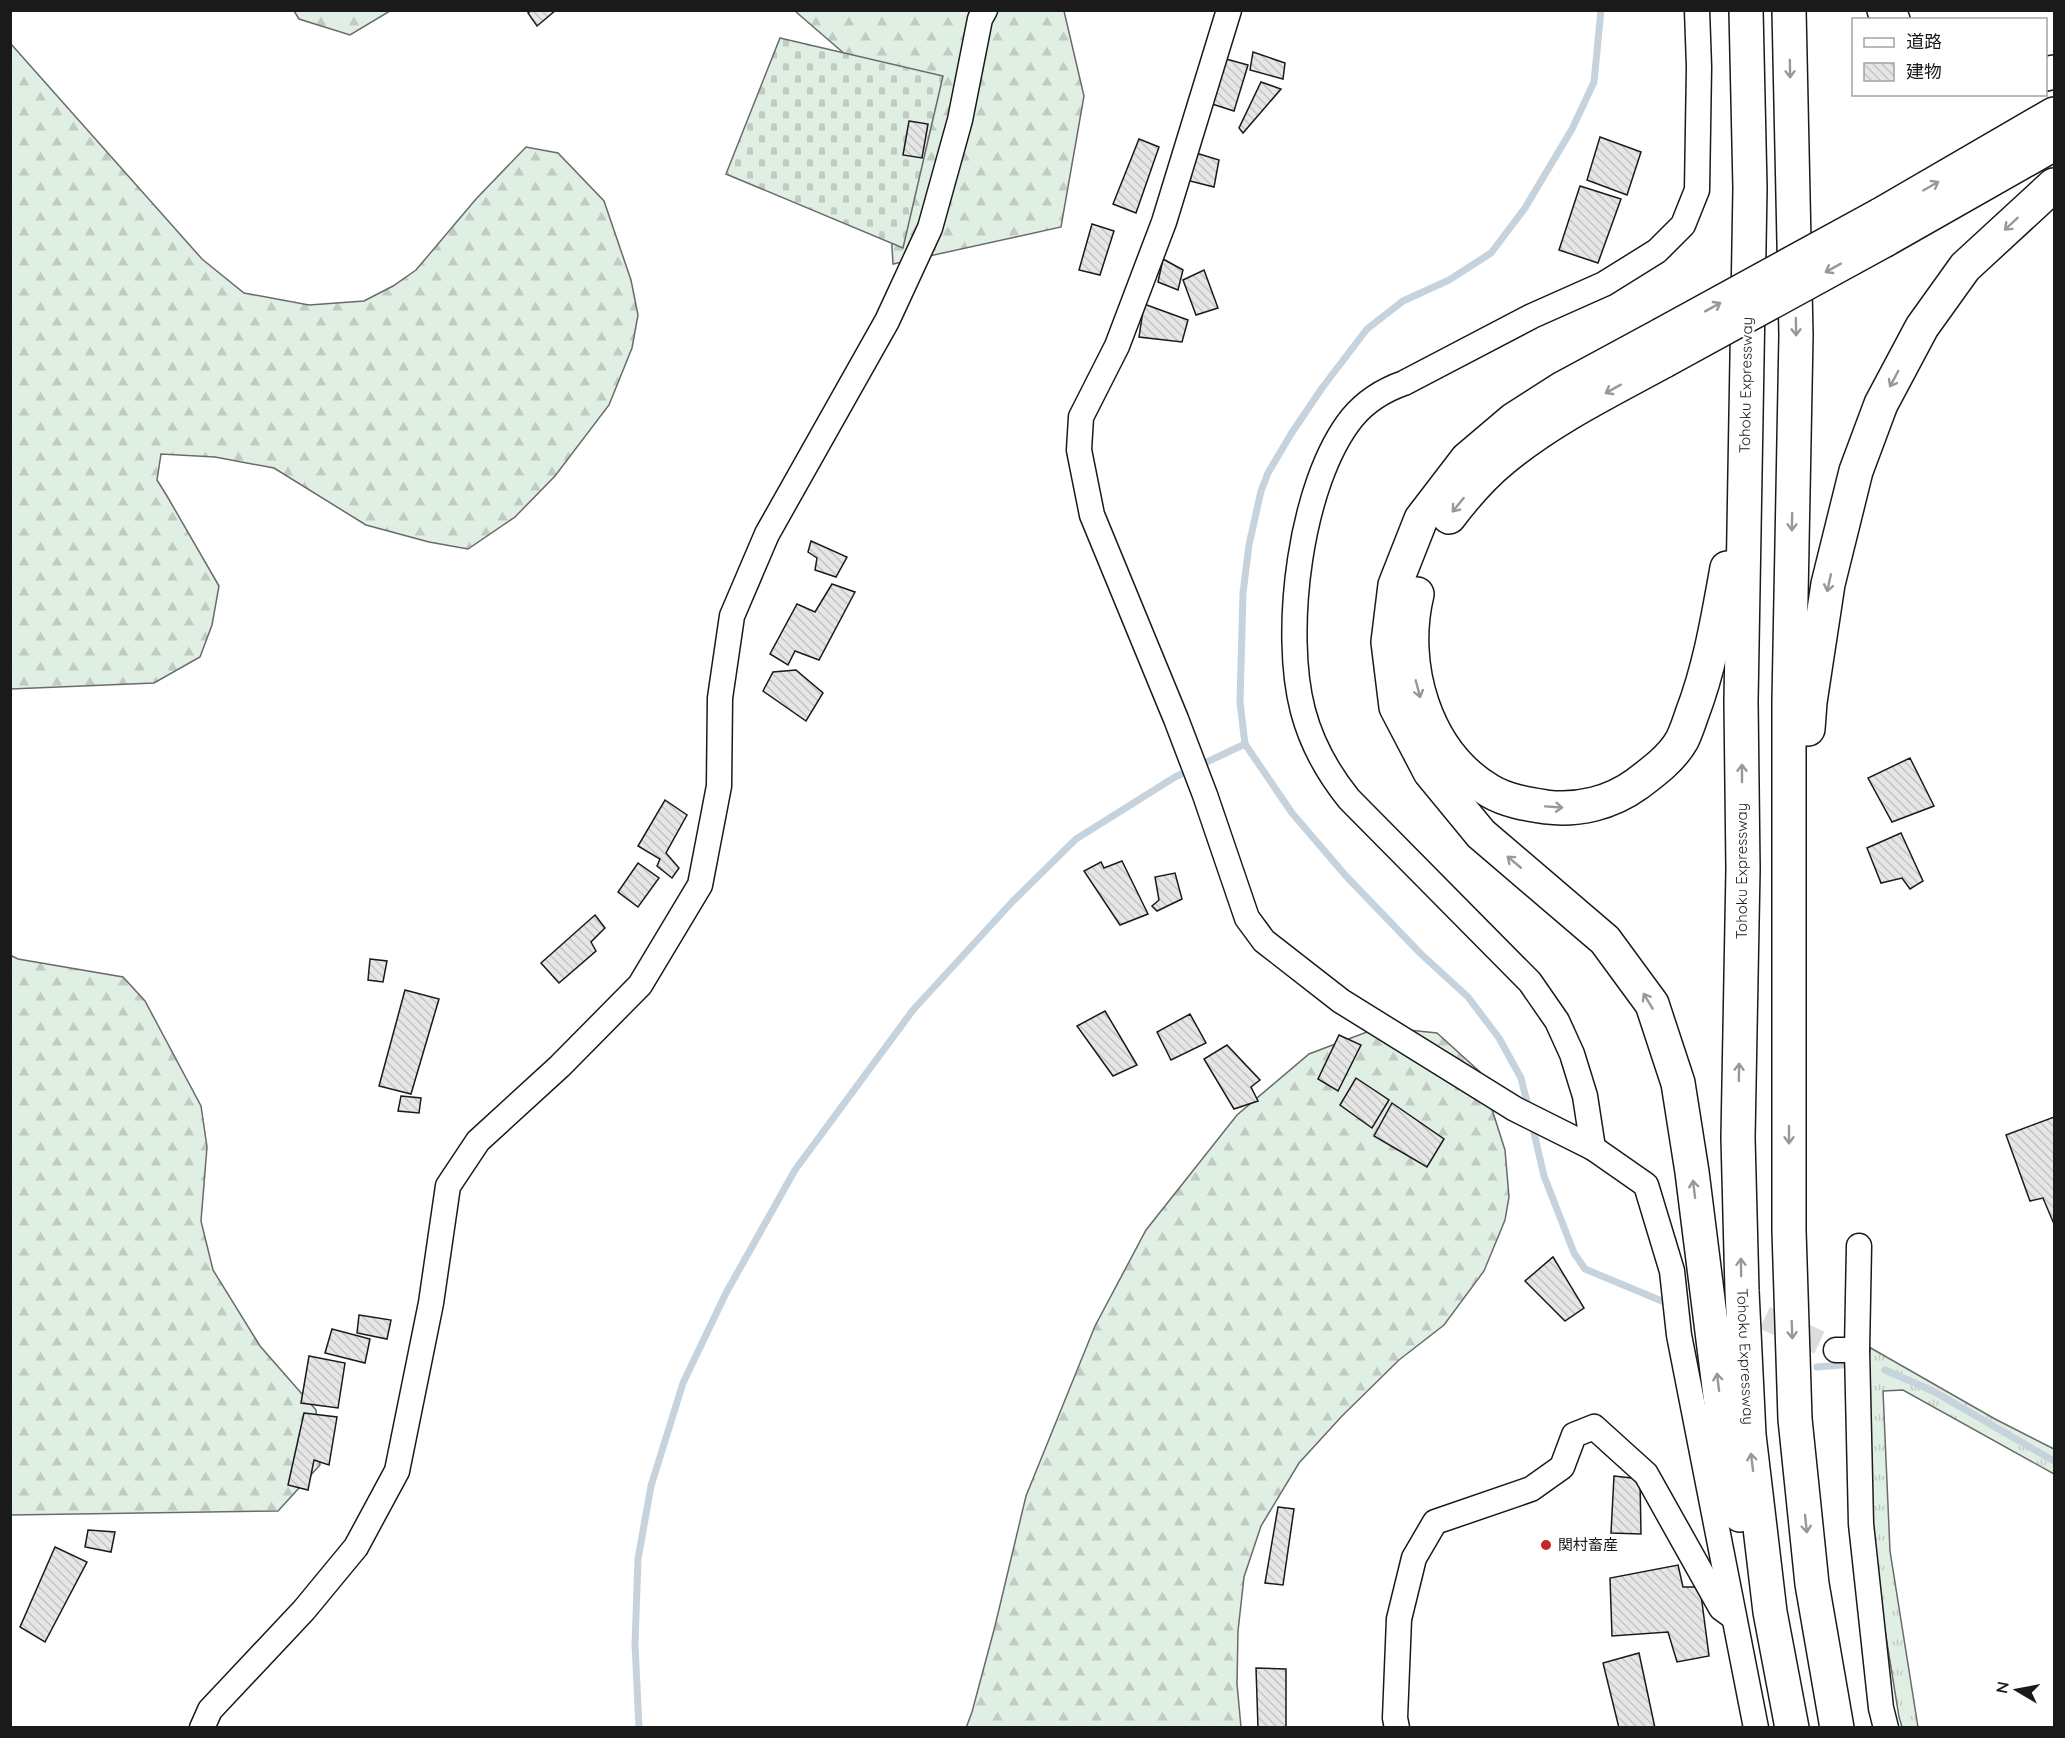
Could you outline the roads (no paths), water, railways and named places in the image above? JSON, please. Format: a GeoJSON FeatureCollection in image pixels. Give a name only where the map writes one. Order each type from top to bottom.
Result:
{"type":"FeatureCollection","features":[{"type":"Feature","properties":{"kind":"highway","name":"Tohoku Expressway"},"geometry":{"type":"LineString","coordinates":[[1746,10],[1750,188],[1741,690],[1743,869],[1738,1138],[1749,1435],[1770,1612],[1790,1728]]}},
{"type":"Feature","properties":{"kind":"highway"},"geometry":{"type":"LineString","coordinates":[[1789,10],[1796,335],[1789,701],[1789,1231],[1795,1419],[1812,1584],[1837,1728]]}},
{"type":"Feature","properties":{"kind":"highway"},"geometry":{"type":"LineString","coordinates":[[1882,227],[2055,114]]}},
{"type":"Feature","properties":{"kind":"highway"},"geometry":{"type":"LineString","coordinates":[[1744,482],[1703,684],[1682,741],[1657,769],[1625,793],[1594,805],[1559,809],[1520,804],[1490,791],[1466,773],[1444,747],[1429,719],[1419,694],[1412,665],[1412,639],[1414,606],[1421,575],[1433,544],[1448,518],[1471,490],[1503,459],[1663,348],[1882,227],[2055,144]]}},
{"type":"Feature","properties":{"kind":"highway"},"geometry":{"type":"LineString","coordinates":[[1789,971],[1810,702],[1828,584],[1856,471],[1881,404],[1922,327],[1965,267],[2055,185]]}},
{"type":"Feature","properties":{"kind":"highway"},"geometry":{"type":"LineString","coordinates":[[1663,348],[1563,388],[1513,420],[1467,459],[1421,519],[1395,585],[1388,642],[1396,707],[1430,772],[1481,834],[1605,940],[1652,1004],[1678,1083],[1692,1172],[1729,1467],[1790,1728]]}},
{"type":"Feature","properties":{"kind":"street"},"geometry":{"type":"LineString","coordinates":[[202,1728],[210,1710],[304,1610],[356,1547],[397,1471],[430,1303],[448,1186],[478,1141],[560,1066],[640,985],[700,885],[719,786],[720,698],[732,616],[766,534],[887,321],[930,228],[960,120],[981,19],[985,10]]}},
{"type":"Feature","properties":{"kind":"street"},"geometry":{"type":"LineString","coordinates":[[1229,10],[1164,222],[1117,346],[1081,417],[1079,450],[1092,515],[1176,719],[1247,918],[1264,941],[1341,1001],[1515,1109],[1593,1148],[1646,1185],[1681,1283],[1677,1323],[1756,1728]]}},
{"type":"Feature","properties":{"kind":"street"},"geometry":{"type":"LineString","coordinates":[[1593,1148],[1586,1096],[1572,1054],[1557,1022],[1530,982],[1349,799],[1322,759],[1304,713],[1297,682],[1295,643],[1298,574],[1306,527],[1317,486],[1335,446],[1352,418],[1368,402],[1383,391],[1404,383],[1532,316],[1604,284],[1657,251],[1683,225],[1697,190],[1699,68],[1697,10]]}},
{"type":"Feature","properties":{"kind":"street"},"geometry":{"type":"LineString","coordinates":[[1859,1246],[1846,1350],[1861,1524],[1881,1708],[1887,1728]]}},
{"type":"Feature","properties":{"kind":"street"},"geometry":{"type":"LineString","coordinates":[[1397,1728],[1395,1718],[1400,1619],[1414,1558],[1435,1522],[1531,1489],[1562,1467],[1574,1435],[1594,1427],[1646,1474],[1721,1608],[1735,1618]]}},
{"type":"Feature","properties":{"kind":"waterway"},"geometry":{"type":"LineString","coordinates":[[1529,1110],[1521,1078],[1499,1038],[1468,997],[1421,954],[1346,876],[1292,813],[1245,744],[1240,702],[1243,593],[1249,545],[1261,491],[1268,473],[1291,434],[1322,388],[1367,329],[1403,301],[1449,280],[1491,253],[1525,208],[1572,129],[1594,82],[1601,10]]}},
{"type":"Feature","properties":{"kind":"waterway"},"geometry":{"type":"LineString","coordinates":[[639,1728],[635,1644],[638,1559],[651,1486],[683,1383],[726,1293],[795,1170],[913,1010],[1013,901],[1076,839],[1175,777],[1245,744]]}},
{"type":"Feature","properties":{"kind":"waterway"},"geometry":{"type":"LineString","coordinates":[[1532,1124],[1544,1176],[1574,1253],[1585,1269],[1669,1304]]}},
{"type":"Feature","properties":{"kind":"waterway"},"geometry":{"type":"LineString","coordinates":[[1817,1367],[1842,1365]]}},
{"type":"Feature","properties":{"kind":"waterway"},"geometry":{"type":"LineString","coordinates":[[1885,1370],[1933,1391],[2054,1461]]}},
{"type":"Feature","properties":{"kind":"tunnel"},"geometry":{"type":"LineString","coordinates":[[1732,1303],[1836,1350]]}},
{"type":"Feature","properties":{"kind":"place","name":"関村畜産"},"geometry":{"type":"Point","coordinates":[1546,1545]}}]}
